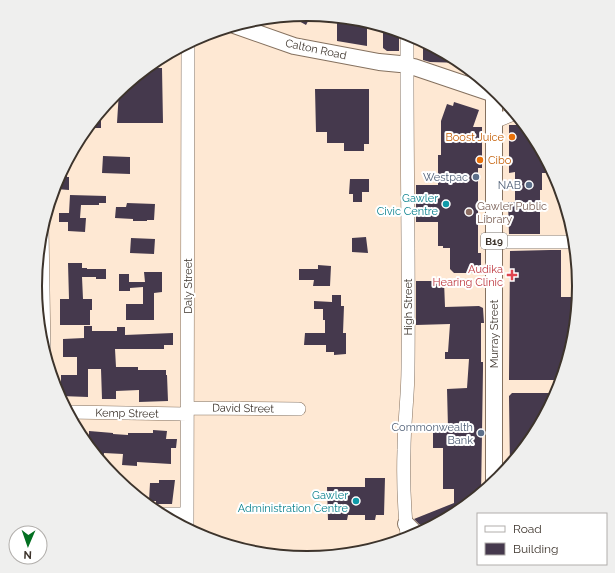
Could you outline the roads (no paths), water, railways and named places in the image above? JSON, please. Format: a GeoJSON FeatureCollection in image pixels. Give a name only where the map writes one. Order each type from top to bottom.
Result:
{"type":"FeatureCollection","features":[{"type":"Feature","properties":{"kind":"main road","name":"Calton Road"},"geometry":{"type":"LineString","coordinates":[[243,29],[294,46],[407,66],[485,89]]}},
{"type":"Feature","properties":{"kind":"main road","name":"Murray Street"},"geometry":{"type":"LineString","coordinates":[[494,98],[494,475]]}},
{"type":"Feature","properties":{"kind":"street","name":"High Street"},"geometry":{"type":"LineString","coordinates":[[407,40],[408,370],[407,415],[404,449],[404,504],[408,531]]}},
{"type":"Feature","properties":{"kind":"street","name":"Daly Street"},"geometry":{"type":"LineString","coordinates":[[187,523],[188,49]]}},
{"type":"Feature","properties":{"kind":"street"},"geometry":{"type":"LineString","coordinates":[[494,122],[510,115]]}},
{"type":"Feature","properties":{"kind":"street"},"geometry":{"type":"LineString","coordinates":[[494,242],[569,242]]}},
{"type":"Feature","properties":{"kind":"street","name":"David Street"},"geometry":{"type":"LineString","coordinates":[[187,411],[299,409]]}},
{"type":"Feature","properties":{"kind":"street","name":"Kemp Street"},"geometry":{"type":"LineString","coordinates":[[74,412],[187,411]]}},
{"type":"Feature","properties":{"kind":"street"},"geometry":{"type":"LineString","coordinates":[[172,514],[187,514]]}},
{"type":"Feature","properties":{"kind":"place","name":"Boost Juice"},"geometry":{"type":"Point","coordinates":[512,137]}},
{"type":"Feature","properties":{"kind":"place","name":"Cibo"},"geometry":{"type":"Point","coordinates":[480,160]}},
{"type":"Feature","properties":{"kind":"place","name":"Westpac"},"geometry":{"type":"Point","coordinates":[476,177]}},
{"type":"Feature","properties":{"kind":"place","name":"NAB"},"geometry":{"type":"Point","coordinates":[529,185]}},
{"type":"Feature","properties":{"kind":"place","name":"Gawler Civic Centre"},"geometry":{"type":"Point","coordinates":[446,204]}},
{"type":"Feature","properties":{"kind":"place","name":"Gawler Public Library"},"geometry":{"type":"Point","coordinates":[469,212]}},
{"type":"Feature","properties":{"kind":"place","name":"Audika Hearing Clinic"},"geometry":{"type":"Point","coordinates":[512,275]}},
{"type":"Feature","properties":{"kind":"place","name":"Commonwealth Bank"},"geometry":{"type":"Point","coordinates":[481,433]}},
{"type":"Feature","properties":{"kind":"place","name":"Gawler Administration Centre"},"geometry":{"type":"Point","coordinates":[356,501]}}]}
